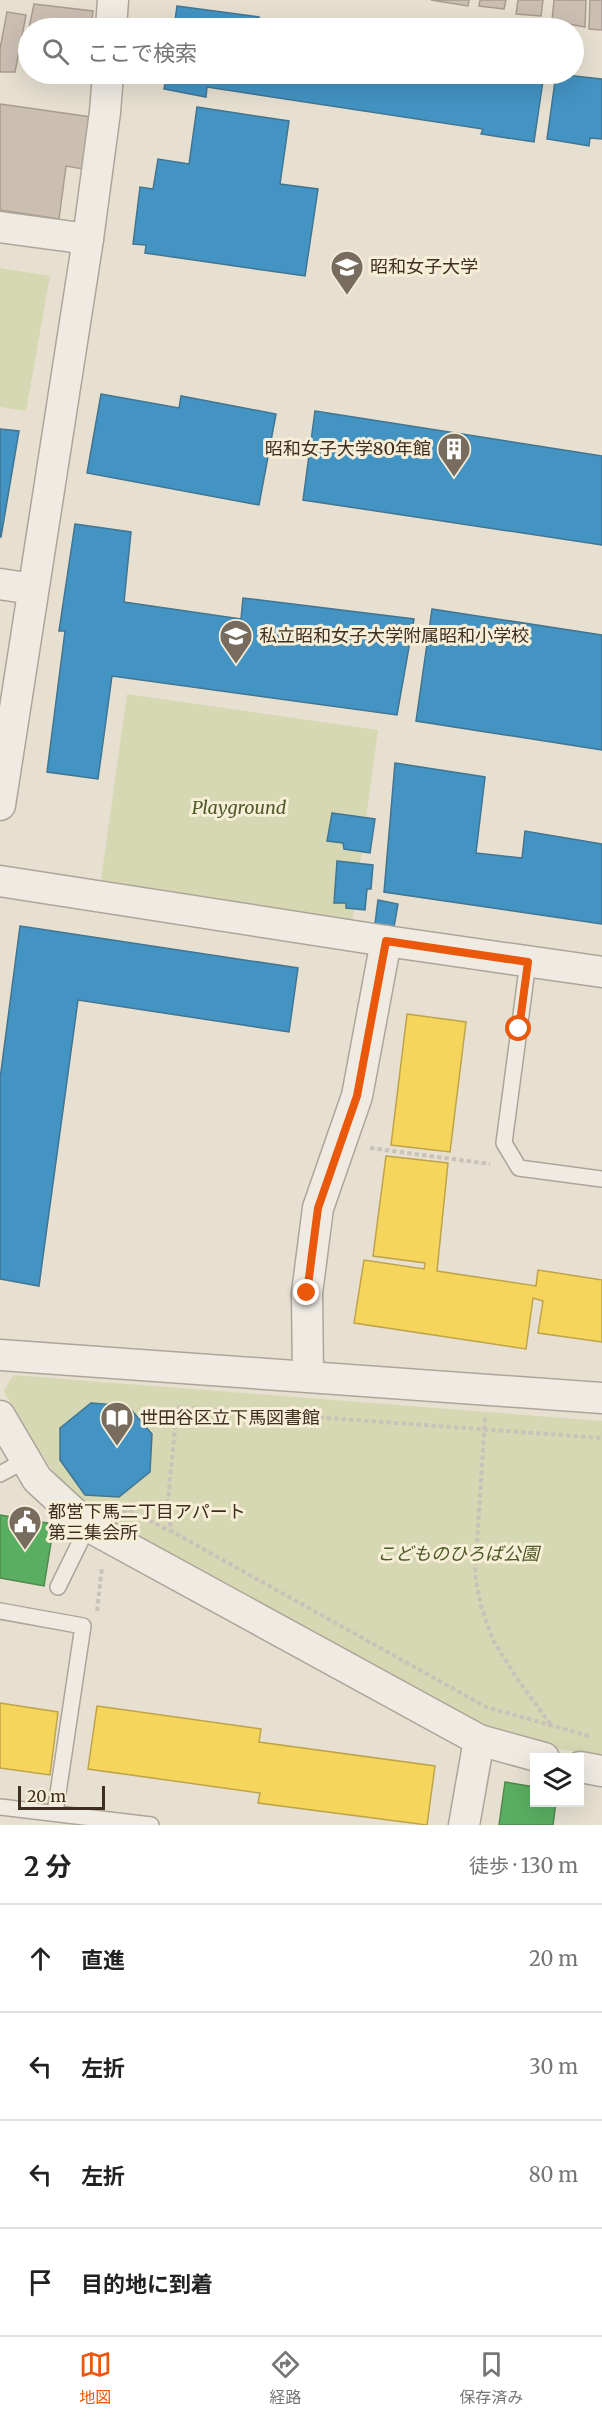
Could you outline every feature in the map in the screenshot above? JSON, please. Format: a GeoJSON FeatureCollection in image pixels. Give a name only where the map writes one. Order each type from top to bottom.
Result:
{"type":"FeatureCollection","features":[{"type":"Feature","properties":{"kind":"street"},"geometry":{"type":"LineString","coordinates":[[112,18],[113,0]]}},
{"type":"Feature","properties":{"kind":"street"},"geometry":{"type":"LineString","coordinates":[[0,806],[88,239],[107,84]]}},
{"type":"Feature","properties":{"kind":"street"},"geometry":{"type":"LineString","coordinates":[[0,227],[88,239]]}},
{"type":"Feature","properties":{"kind":"street"},"geometry":{"type":"LineString","coordinates":[[0,584],[33,589]]}},
{"type":"Feature","properties":{"kind":"street"},"geometry":{"type":"LineString","coordinates":[[0,881],[602,972]]}},
{"type":"Feature","properties":{"kind":"street"},"geometry":{"type":"LineString","coordinates":[[308,1376],[307,1293],[318,1208],[357,1096],[386,941]]}},
{"type":"Feature","properties":{"kind":"street"},"geometry":{"type":"LineString","coordinates":[[0,1355],[602,1398]]}},
{"type":"Feature","properties":{"kind":"street"},"geometry":{"type":"LineString","coordinates":[[0,1416],[37,1479],[88,1526],[117,1528],[479,1740],[530,1754]]}},
{"type":"Feature","properties":{"kind":"street"},"geometry":{"type":"LineString","coordinates":[[464,1825],[479,1740]]}},
{"type":"Feature","properties":{"kind":"street"},"geometry":{"type":"LineString","coordinates":[[584,1768],[602,1771]]}},
{"type":"Feature","properties":{"kind":"lane"},"geometry":{"type":"LineString","coordinates":[[528,962],[504,1143],[519,1168],[602,1179]]}},
{"type":"Feature","properties":{"kind":"lane"},"geometry":{"type":"LineString","coordinates":[[0,1474],[26,1460]]}},
{"type":"Feature","properties":{"kind":"lane"},"geometry":{"type":"LineString","coordinates":[[58,1587],[88,1526]]}},
{"type":"Feature","properties":{"kind":"lane"},"geometry":{"type":"LineString","coordinates":[[0,1611],[83,1626],[55,1813]]}},
{"type":"Feature","properties":{"kind":"lane"},"geometry":{"type":"LineString","coordinates":[[0,1807],[151,1825]]}},
{"type":"Feature","properties":{"kind":"path"},"geometry":{"type":"LineString","coordinates":[[369,1148],[519,1168]]}},
{"type":"Feature","properties":{"kind":"path"},"geometry":{"type":"LineString","coordinates":[[171,1532],[168,1501],[177,1407],[602,1438]]}},
{"type":"Feature","properties":{"kind":"path"},"geometry":{"type":"LineString","coordinates":[[484,1430],[475,1575],[481,1606],[493,1641],[516,1677],[552,1725]]}},
{"type":"Feature","properties":{"kind":"path"},"geometry":{"type":"LineString","coordinates":[[83,1626],[96,1615],[103,1563],[117,1528],[128,1509],[168,1501]]}},
{"type":"Feature","properties":{"kind":"path"},"geometry":{"type":"LineString","coordinates":[[128,1509],[486,1707],[591,1736]]}},
{"type":"Feature","properties":{"kind":"green space"},"geometry":{"type":"Polygon","coordinates":[[[0,268],[50,276],[26,411],[0,407],[0,268]]]}},
{"type":"Feature","properties":{"kind":"green space","name":"Playground"},"geometry":{"type":"Polygon","coordinates":[[[127,694],[378,730],[352,922],[100,887],[127,694]]]}},
{"type":"Feature","properties":{"kind":"green space","name":"こどものひろば公園"},"geometry":{"type":"Polygon","coordinates":[[[13,1375],[602,1421],[602,1758],[483,1732],[81,1506],[39,1451],[4,1391],[13,1375]]]}},
{"type":"Feature","properties":{"kind":"building: 住宅"},"geometry":{"type":"Polygon","coordinates":[[[407,1014],[466,1022],[450,1152],[391,1145],[407,1014]]]}},
{"type":"Feature","properties":{"kind":"building: 住宅"},"geometry":{"type":"Polygon","coordinates":[[[386,1156],[448,1163],[437,1271],[536,1286],[538,1270],[602,1280],[602,1342],[538,1333],[543,1301],[533,1298],[526,1349],[354,1323],[364,1260],[424,1269],[425,1263],[373,1256],[386,1156]]]}},
{"type":"Feature","properties":{"kind":"building: 住宅"},"geometry":{"type":"Polygon","coordinates":[[[0,1703],[58,1712],[50,1775],[0,1768],[0,1703]]]}},
{"type":"Feature","properties":{"kind":"building: 住宅"},"geometry":{"type":"Polygon","coordinates":[[[97,1706],[261,1729],[259,1742],[435,1766],[427,1825],[258,1803],[260,1793],[88,1769],[97,1706]]]}},
{"type":"Feature","properties":{"kind":"building: 教育"},"geometry":{"type":"Polygon","coordinates":[[[177,6],[259,17],[259,18],[175,18],[177,6]]]}},
{"type":"Feature","properties":{"kind":"building: 教育"},"geometry":{"type":"Polygon","coordinates":[[[584,77],[602,79],[602,139],[590,138],[589,146],[547,139],[555,84],[584,84],[584,77]]]}},
{"type":"Feature","properties":{"kind":"building: 教育"},"geometry":{"type":"Polygon","coordinates":[[[165,84],[543,84],[534,142],[481,134],[483,129],[207,87],[206,97],[164,89],[165,84]]]}},
{"type":"Feature","properties":{"kind":"building: 教育"},"geometry":{"type":"Polygon","coordinates":[[[197,107],[289,121],[280,184],[318,189],[305,276],[145,253],[146,245],[133,244],[140,187],[153,189],[158,159],[189,164],[197,107]]]}},
{"type":"Feature","properties":{"kind":"building: 教育"},"geometry":{"type":"Polygon","coordinates":[[[101,394],[179,408],[181,396],[276,414],[259,505],[87,473],[101,394]]]}},
{"type":"Feature","properties":{"kind":"building: 教育","name":"昭和女子大学80年館"},"geometry":{"type":"Polygon","coordinates":[[[315,411],[602,456],[602,545],[303,500],[315,411]]]}},
{"type":"Feature","properties":{"kind":"building: 教育"},"geometry":{"type":"Polygon","coordinates":[[[0,429],[19,431],[1,537],[0,537],[0,429]]]}},
{"type":"Feature","properties":{"kind":"building: 教育"},"geometry":{"type":"Polygon","coordinates":[[[75,524],[131,532],[124,602],[241,619],[243,598],[414,619],[397,715],[112,676],[98,779],[47,772],[65,631],[59,631],[75,524]]]}},
{"type":"Feature","properties":{"kind":"building: 教育"},"geometry":{"type":"Polygon","coordinates":[[[432,609],[602,635],[602,750],[416,721],[432,609]]]}},
{"type":"Feature","properties":{"kind":"building: 教育"},"geometry":{"type":"Polygon","coordinates":[[[395,763],[485,777],[476,853],[522,858],[525,831],[602,844],[602,924],[384,892],[395,763]]]}},
{"type":"Feature","properties":{"kind":"building: 教育"},"geometry":{"type":"Polygon","coordinates":[[[332,813],[375,819],[370,853],[344,849],[343,843],[327,841],[332,813]]]}},
{"type":"Feature","properties":{"kind":"building: 教育"},"geometry":{"type":"Polygon","coordinates":[[[337,861],[373,865],[371,889],[367,889],[365,910],[346,908],[346,903],[334,903],[337,861]]]}},
{"type":"Feature","properties":{"kind":"building: 教育"},"geometry":{"type":"Polygon","coordinates":[[[378,900],[398,904],[394,927],[375,924],[378,900]]]}},
{"type":"Feature","properties":{"kind":"building: 教育"},"geometry":{"type":"Polygon","coordinates":[[[20,926],[298,968],[289,1032],[78,1000],[39,1286],[0,1279],[0,1079],[20,926]]]}},
{"type":"Feature","properties":{"kind":"building: 教育"},"geometry":{"type":"Polygon","coordinates":[[[91,1403],[128,1406],[152,1434],[150,1472],[119,1497],[85,1495],[60,1460],[60,1428],[91,1403]]]}},
{"type":"Feature","properties":{"kind":"building: 公共","name":"都営下馬二丁目アパート 第三集会所"},"geometry":{"type":"Polygon","coordinates":[[[0,1515],[54,1524],[44,1586],[0,1578],[0,1515]]]}},
{"type":"Feature","properties":{"kind":"building: 公共"},"geometry":{"type":"Polygon","coordinates":[[[505,1782],[530,1786],[530,1807],[555,1807],[553,1825],[499,1825],[505,1782]]]}},
{"type":"Feature","properties":{"kind":"building: その他"},"geometry":{"type":"Polygon","coordinates":[[[431,0],[469,0],[468,6],[431,0]]]}},
{"type":"Feature","properties":{"kind":"building: その他"},"geometry":{"type":"Polygon","coordinates":[[[480,0],[506,0],[504,9],[479,6],[480,0]]]}},
{"type":"Feature","properties":{"kind":"building: その他"},"geometry":{"type":"Polygon","coordinates":[[[518,0],[543,0],[541,16],[516,14],[518,0]]]}},
{"type":"Feature","properties":{"kind":"building: その他"},"geometry":{"type":"Polygon","coordinates":[[[554,0],[586,0],[585,27],[584,18],[552,18],[554,0]]]}},
{"type":"Feature","properties":{"kind":"building: その他"},"geometry":{"type":"Polygon","coordinates":[[[590,0],[602,0],[602,30],[589,29],[590,0]]]}},
{"type":"Feature","properties":{"kind":"building: その他"},"geometry":{"type":"Polygon","coordinates":[[[34,4],[93,11],[92,18],[31,18],[34,4]]]}},
{"type":"Feature","properties":{"kind":"building: その他"},"geometry":{"type":"Polygon","coordinates":[[[7,12],[26,15],[25,18],[18,18],[18,56],[15,72],[0,72],[0,49],[7,12]]]}},
{"type":"Feature","properties":{"kind":"building: その他"},"geometry":{"type":"Polygon","coordinates":[[[0,104],[91,117],[83,169],[66,166],[59,219],[0,210],[0,104]]]}},
{"type":"Feature","properties":{"kind":"place","name":"昭和女子大学"},"geometry":{"type":"Point","coordinates":[347,296]}},
{"type":"Feature","properties":{"kind":"place","name":"昭和女子大学80年館"},"geometry":{"type":"Point","coordinates":[454,478]}},
{"type":"Feature","properties":{"kind":"place","name":"私立昭和女子大学附属昭和小学校"},"geometry":{"type":"Point","coordinates":[236,665]}},
{"type":"Feature","properties":{"kind":"place","name":"世田谷区立下馬図書館"},"geometry":{"type":"Point","coordinates":[117,1447]}},
{"type":"Feature","properties":{"kind":"place","name":"都営下馬二丁目アパート 第三集会所"},"geometry":{"type":"Point","coordinates":[25,1551]}},
{"type":"Feature","properties":{"kind":"route"},"geometry":{"type":"LineString","coordinates":[[307,1293],[318,1208],[357,1096],[386,941],[528,962],[519,1029]]}}]}
